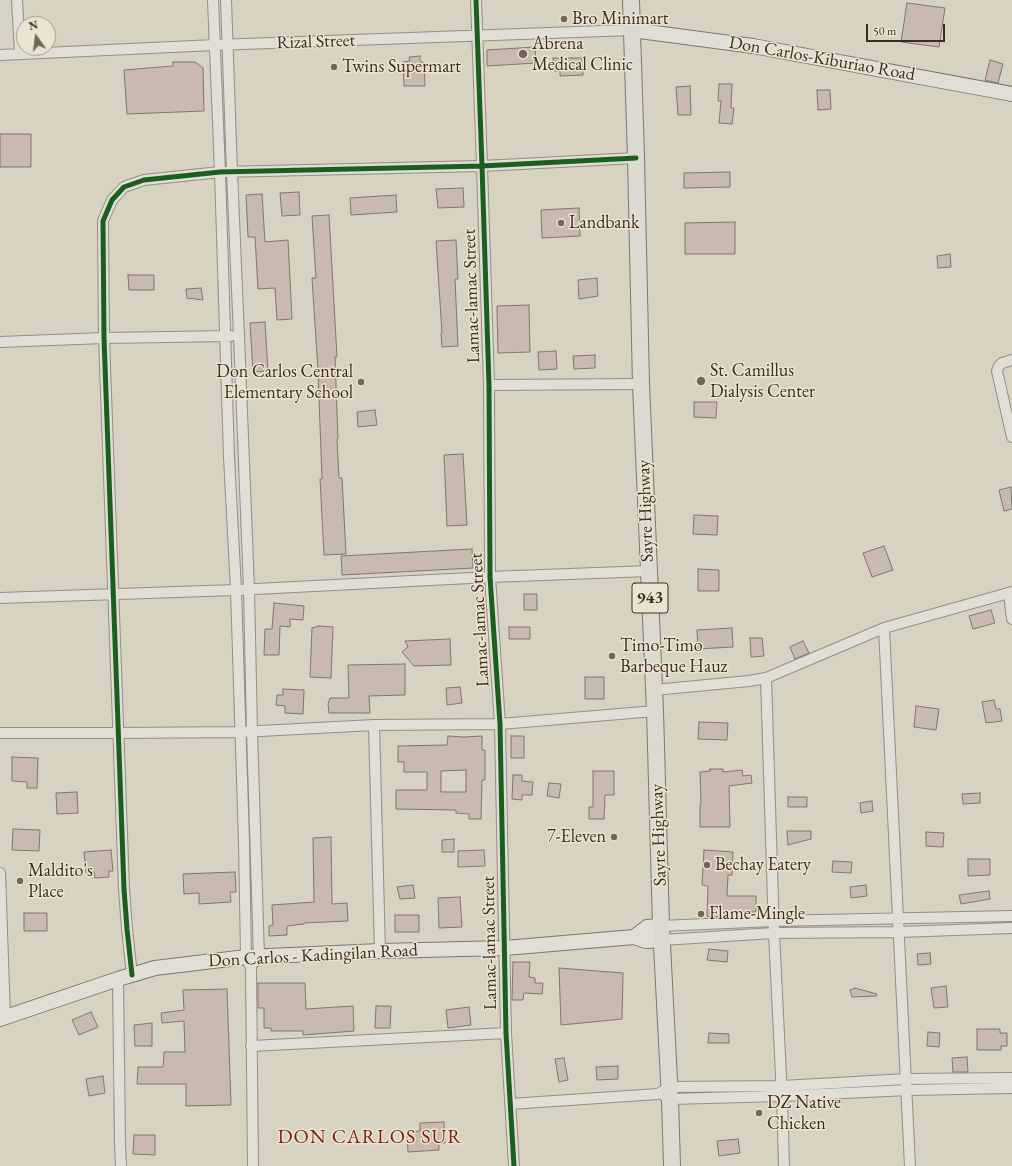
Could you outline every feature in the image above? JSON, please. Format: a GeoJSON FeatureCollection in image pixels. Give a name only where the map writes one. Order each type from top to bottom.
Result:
{"type":"FeatureCollection","features":[{"type":"Feature","properties":{"kind":"highway","name":"Sayre Highway"},"geometry":{"type":"LineString","coordinates":[[631,0],[641,384],[655,711],[666,1093],[672,1166]]}},
{"type":"Feature","properties":{"kind":"main road","name":"Don Carlos-Kiburiao Road"},"geometry":{"type":"LineString","coordinates":[[632,30],[760,47],[1012,94]]}},
{"type":"Feature","properties":{"kind":"main road","name":"Don Carlos - Kadingilan Road"},"geometry":{"type":"LineString","coordinates":[[2,1018],[156,968],[380,951],[505,948],[634,937],[646,941],[662,933]]}},
{"type":"Feature","properties":{"kind":"street"},"geometry":{"type":"LineString","coordinates":[[17,0],[18,16]]}},
{"type":"Feature","properties":{"kind":"street"},"geometry":{"type":"LineString","coordinates":[[213,0],[229,457],[236,590],[244,842],[252,961]]}},
{"type":"Feature","properties":{"kind":"street"},"geometry":{"type":"LineString","coordinates":[[226,0],[249,590],[252,731],[251,1046],[253,1166]]}},
{"type":"Feature","properties":{"kind":"street","name":"Lamac-lamac Street"},"geometry":{"type":"LineString","coordinates":[[476,0],[489,385],[490,576],[500,724],[506,1033],[514,1166]]}},
{"type":"Feature","properties":{"kind":"street","name":"Rizal Street"},"geometry":{"type":"LineString","coordinates":[[56,53],[632,30]]}},
{"type":"Feature","properties":{"kind":"street","name":"Rizal Street"},"geometry":{"type":"LineString","coordinates":[[0,55],[16,54]]}},
{"type":"Feature","properties":{"kind":"street"},"geometry":{"type":"LineString","coordinates":[[121,1166],[120,1144],[127,929],[124,889],[104,338],[103,221],[112,200],[124,187],[144,180],[220,172],[482,166],[636,158]]}},
{"type":"Feature","properties":{"kind":"street"},"geometry":{"type":"LineString","coordinates":[[0,342],[104,338],[239,336]]}},
{"type":"Feature","properties":{"kind":"street"},"geometry":{"type":"LineString","coordinates":[[1012,360],[1002,363],[999,366],[998,371],[1012,437]]}},
{"type":"Feature","properties":{"kind":"street"},"geometry":{"type":"LineString","coordinates":[[489,385],[641,384]]}},
{"type":"Feature","properties":{"kind":"street"},"geometry":{"type":"LineString","coordinates":[[0,598],[114,593],[249,590],[490,576],[648,571]]}},
{"type":"Feature","properties":{"kind":"street"},"geometry":{"type":"LineString","coordinates":[[654,690],[766,678],[884,628],[1010,593],[1012,619]]}},
{"type":"Feature","properties":{"kind":"street"},"geometry":{"type":"LineString","coordinates":[[884,628],[908,1090],[910,1166]]}},
{"type":"Feature","properties":{"kind":"street"},"geometry":{"type":"LineString","coordinates":[[766,678],[773,921],[782,1091],[784,1166]]}},
{"type":"Feature","properties":{"kind":"street"},"geometry":{"type":"LineString","coordinates":[[0,733],[240,732],[374,725],[500,724],[655,711]]}},
{"type":"Feature","properties":{"kind":"street"},"geometry":{"type":"LineString","coordinates":[[374,725],[380,951]]}},
{"type":"Feature","properties":{"kind":"street"},"geometry":{"type":"LineString","coordinates":[[0,873],[2,1018]]}},
{"type":"Feature","properties":{"kind":"street"},"geometry":{"type":"LineString","coordinates":[[662,933],[773,921],[1012,916]]}},
{"type":"Feature","properties":{"kind":"street"},"geometry":{"type":"LineString","coordinates":[[662,933],[899,932],[1012,928]]}},
{"type":"Feature","properties":{"kind":"street"},"geometry":{"type":"LineString","coordinates":[[251,1046],[506,1033]]}},
{"type":"Feature","properties":{"kind":"street"},"geometry":{"type":"LineString","coordinates":[[782,1091],[907,1079],[1012,1078]]}},
{"type":"Feature","properties":{"kind":"street"},"geometry":{"type":"LineString","coordinates":[[510,1104],[666,1093],[1012,1088]]}},
{"type":"Feature","properties":{"kind":"building"},"geometry":{"type":"Polygon","coordinates":[[[907,3],[945,8],[939,47],[901,42],[907,3]]]}},
{"type":"Feature","properties":{"kind":"building"},"geometry":{"type":"Polygon","coordinates":[[[535,47],[536,63],[487,66],[487,50],[535,47]]]}},
{"type":"Feature","properties":{"kind":"building"},"geometry":{"type":"Polygon","coordinates":[[[420,56],[420,61],[424,63],[425,86],[404,86],[403,62],[410,61],[409,57],[420,56]]]}},
{"type":"Feature","properties":{"kind":"building"},"geometry":{"type":"Polygon","coordinates":[[[553,58],[582,58],[583,75],[560,76],[560,71],[554,71],[553,58]]]}},
{"type":"Feature","properties":{"kind":"building"},"geometry":{"type":"Polygon","coordinates":[[[990,60],[1003,64],[998,83],[985,80],[990,60]]]}},
{"type":"Feature","properties":{"kind":"building"},"geometry":{"type":"Polygon","coordinates":[[[173,62],[195,62],[203,68],[204,111],[127,114],[124,70],[173,66],[173,62]]]}},
{"type":"Feature","properties":{"kind":"building"},"geometry":{"type":"Polygon","coordinates":[[[719,84],[732,84],[731,108],[734,108],[732,124],[719,123],[721,101],[718,101],[719,84]]]}},
{"type":"Feature","properties":{"kind":"building"},"geometry":{"type":"Polygon","coordinates":[[[690,86],[691,115],[678,115],[676,87],[690,86]]]}},
{"type":"Feature","properties":{"kind":"building"},"geometry":{"type":"Polygon","coordinates":[[[817,90],[830,90],[831,109],[818,110],[817,90]]]}},
{"type":"Feature","properties":{"kind":"building"},"geometry":{"type":"Polygon","coordinates":[[[0,134],[31,134],[31,167],[0,167],[0,134]]]}},
{"type":"Feature","properties":{"kind":"building"},"geometry":{"type":"Polygon","coordinates":[[[730,172],[730,187],[684,188],[684,173],[730,172]]]}},
{"type":"Feature","properties":{"kind":"building"},"geometry":{"type":"Polygon","coordinates":[[[463,188],[464,207],[438,208],[436,189],[463,188]]]}},
{"type":"Feature","properties":{"kind":"building"},"geometry":{"type":"Polygon","coordinates":[[[299,192],[300,215],[282,216],[280,193],[299,192]]]}},
{"type":"Feature","properties":{"kind":"building"},"geometry":{"type":"Polygon","coordinates":[[[262,194],[265,242],[288,240],[292,319],[277,320],[275,288],[258,289],[255,237],[248,237],[246,195],[262,194]]]}},
{"type":"Feature","properties":{"kind":"building"},"geometry":{"type":"Polygon","coordinates":[[[396,195],[397,212],[351,215],[350,198],[396,195]]]}},
{"type":"Feature","properties":{"kind":"building","name":"Landbank"},"geometry":{"type":"Polygon","coordinates":[[[579,208],[580,236],[542,238],[541,210],[579,208]]]}},
{"type":"Feature","properties":{"kind":"building"},"geometry":{"type":"Polygon","coordinates":[[[329,215],[337,357],[335,357],[337,439],[339,478],[342,478],[346,554],[324,555],[320,479],[322,479],[318,371],[312,278],[316,278],[312,216],[329,215]]]}},
{"type":"Feature","properties":{"kind":"building"},"geometry":{"type":"Polygon","coordinates":[[[735,222],[735,254],[685,254],[685,223],[735,222]]]}},
{"type":"Feature","properties":{"kind":"building"},"geometry":{"type":"Polygon","coordinates":[[[456,240],[458,279],[455,279],[458,346],[442,347],[436,241],[456,240]]]}},
{"type":"Feature","properties":{"kind":"building"},"geometry":{"type":"Polygon","coordinates":[[[950,254],[951,267],[938,268],[937,256],[950,254]]]}},
{"type":"Feature","properties":{"kind":"building"},"geometry":{"type":"Polygon","coordinates":[[[128,275],[154,275],[154,290],[129,290],[128,275]]]}},
{"type":"Feature","properties":{"kind":"building"},"geometry":{"type":"Polygon","coordinates":[[[597,278],[598,296],[579,299],[578,280],[597,278]]]}},
{"type":"Feature","properties":{"kind":"building"},"geometry":{"type":"Polygon","coordinates":[[[201,288],[203,300],[187,298],[186,289],[201,288]]]}},
{"type":"Feature","properties":{"kind":"building"},"geometry":{"type":"Polygon","coordinates":[[[529,305],[530,352],[498,353],[497,306],[529,305]]]}},
{"type":"Feature","properties":{"kind":"building"},"geometry":{"type":"Polygon","coordinates":[[[265,322],[268,371],[253,372],[250,323],[265,322]]]}},
{"type":"Feature","properties":{"kind":"building"},"geometry":{"type":"Polygon","coordinates":[[[556,351],[557,369],[539,370],[538,352],[556,351]]]}},
{"type":"Feature","properties":{"kind":"building"},"geometry":{"type":"Polygon","coordinates":[[[595,355],[595,368],[574,369],[573,356],[595,355]]]}},
{"type":"Feature","properties":{"kind":"building"},"geometry":{"type":"Polygon","coordinates":[[[694,402],[717,402],[716,418],[694,417],[694,402]]]}},
{"type":"Feature","properties":{"kind":"building"},"geometry":{"type":"Polygon","coordinates":[[[375,410],[377,425],[358,427],[357,412],[375,410]]]}},
{"type":"Feature","properties":{"kind":"building"},"geometry":{"type":"Polygon","coordinates":[[[463,454],[467,525],[447,526],[444,455],[463,454]]]}},
{"type":"Feature","properties":{"kind":"building"},"geometry":{"type":"Polygon","coordinates":[[[1011,487],[1012,509],[1004,511],[999,490],[1011,487]]]}},
{"type":"Feature","properties":{"kind":"building"},"geometry":{"type":"Polygon","coordinates":[[[694,515],[718,516],[717,535],[693,534],[694,515]]]}},
{"type":"Feature","properties":{"kind":"building"},"geometry":{"type":"Polygon","coordinates":[[[884,546],[893,570],[872,577],[863,553],[884,546]]]}},
{"type":"Feature","properties":{"kind":"building"},"geometry":{"type":"Polygon","coordinates":[[[472,549],[473,568],[342,575],[341,556],[472,549]]]}},
{"type":"Feature","properties":{"kind":"building"},"geometry":{"type":"Polygon","coordinates":[[[698,569],[719,570],[719,591],[698,591],[698,569]]]}},
{"type":"Feature","properties":{"kind":"building"},"geometry":{"type":"Polygon","coordinates":[[[524,594],[537,594],[537,610],[524,610],[524,594]]]}},
{"type":"Feature","properties":{"kind":"building"},"geometry":{"type":"Polygon","coordinates":[[[274,603],[304,606],[303,620],[290,619],[290,627],[280,626],[279,655],[264,655],[265,629],[272,629],[274,603]]]}},
{"type":"Feature","properties":{"kind":"building"},"geometry":{"type":"Polygon","coordinates":[[[991,610],[995,623],[973,629],[969,616],[991,610]]]}},
{"type":"Feature","properties":{"kind":"building"},"geometry":{"type":"Polygon","coordinates":[[[319,626],[333,627],[331,678],[310,677],[312,628],[319,626]]]}},
{"type":"Feature","properties":{"kind":"building"},"geometry":{"type":"Polygon","coordinates":[[[509,627],[530,627],[530,639],[509,639],[509,627]]]}},
{"type":"Feature","properties":{"kind":"building"},"geometry":{"type":"Polygon","coordinates":[[[732,628],[733,647],[698,649],[697,630],[732,628]]]}},
{"type":"Feature","properties":{"kind":"building"},"geometry":{"type":"Polygon","coordinates":[[[750,638],[762,638],[764,656],[751,657],[750,638]]]}},
{"type":"Feature","properties":{"kind":"building"},"geometry":{"type":"Polygon","coordinates":[[[450,639],[451,665],[414,666],[402,652],[408,647],[405,641],[450,639]]]}},
{"type":"Feature","properties":{"kind":"building"},"geometry":{"type":"Polygon","coordinates":[[[803,641],[809,653],[795,659],[790,647],[803,641]]]}},
{"type":"Feature","properties":{"kind":"building"},"geometry":{"type":"Polygon","coordinates":[[[405,664],[405,695],[369,696],[370,713],[329,713],[328,704],[330,698],[349,698],[348,665],[405,664]]]}},
{"type":"Feature","properties":{"kind":"building"},"geometry":{"type":"Polygon","coordinates":[[[585,677],[604,677],[604,699],[585,699],[585,677]]]}},
{"type":"Feature","properties":{"kind":"building"},"geometry":{"type":"Polygon","coordinates":[[[460,687],[462,703],[447,705],[446,688],[460,687]]]}},
{"type":"Feature","properties":{"kind":"building"},"geometry":{"type":"Polygon","coordinates":[[[283,689],[304,690],[303,714],[285,713],[285,706],[276,705],[277,695],[283,695],[283,689]]]}},
{"type":"Feature","properties":{"kind":"building"},"geometry":{"type":"Polygon","coordinates":[[[994,700],[996,709],[1000,709],[1002,721],[986,723],[982,702],[994,700]]]}},
{"type":"Feature","properties":{"kind":"building"},"geometry":{"type":"Polygon","coordinates":[[[916,706],[939,709],[936,730],[914,727],[916,706]]]}},
{"type":"Feature","properties":{"kind":"building"},"geometry":{"type":"Polygon","coordinates":[[[699,722],[728,723],[727,740],[698,739],[699,722]]]}},
{"type":"Feature","properties":{"kind":"building"},"geometry":{"type":"Polygon","coordinates":[[[448,736],[482,736],[482,750],[485,750],[485,780],[482,780],[481,819],[469,819],[469,814],[456,813],[456,810],[396,809],[396,790],[427,790],[427,772],[404,772],[404,762],[398,762],[398,746],[447,745],[448,736]],[[466,770],[441,771],[441,792],[466,792],[466,770]]]}},
{"type":"Feature","properties":{"kind":"building"},"geometry":{"type":"Polygon","coordinates":[[[511,736],[524,736],[524,758],[511,758],[511,736]]]}},
{"type":"Feature","properties":{"kind":"building"},"geometry":{"type":"Polygon","coordinates":[[[12,757],[38,758],[37,788],[27,788],[27,782],[12,781],[12,757]]]}},
{"type":"Feature","properties":{"kind":"building"},"geometry":{"type":"Polygon","coordinates":[[[710,769],[723,769],[723,772],[742,770],[743,776],[751,775],[752,783],[729,786],[730,827],[700,827],[700,772],[710,771],[710,769]]]}},
{"type":"Feature","properties":{"kind":"building"},"geometry":{"type":"Polygon","coordinates":[[[593,771],[614,771],[614,795],[605,795],[604,819],[589,819],[589,807],[593,807],[593,771]]]}},
{"type":"Feature","properties":{"kind":"building"},"geometry":{"type":"Polygon","coordinates":[[[513,775],[522,775],[522,781],[533,782],[532,795],[522,795],[522,800],[512,799],[513,775]]]}},
{"type":"Feature","properties":{"kind":"building"},"geometry":{"type":"Polygon","coordinates":[[[549,783],[561,784],[559,798],[547,796],[549,783]]]}},
{"type":"Feature","properties":{"kind":"building"},"geometry":{"type":"Polygon","coordinates":[[[77,792],[78,813],[57,814],[56,793],[77,792]]]}},
{"type":"Feature","properties":{"kind":"building"},"geometry":{"type":"Polygon","coordinates":[[[980,793],[980,803],[963,804],[962,794],[980,793]]]}},
{"type":"Feature","properties":{"kind":"building"},"geometry":{"type":"Polygon","coordinates":[[[788,797],[807,797],[807,807],[788,807],[788,797]]]}},
{"type":"Feature","properties":{"kind":"building"},"geometry":{"type":"Polygon","coordinates":[[[872,801],[873,811],[861,813],[860,803],[872,801]]]}},
{"type":"Feature","properties":{"kind":"building"},"geometry":{"type":"Polygon","coordinates":[[[13,829],[40,830],[39,851],[12,850],[13,829]]]}},
{"type":"Feature","properties":{"kind":"building"},"geometry":{"type":"Polygon","coordinates":[[[787,831],[811,831],[811,839],[788,845],[787,831]]]}},
{"type":"Feature","properties":{"kind":"building"},"geometry":{"type":"Polygon","coordinates":[[[926,832],[944,833],[943,847],[926,846],[926,832]]]}},
{"type":"Feature","properties":{"kind":"building"},"geometry":{"type":"Polygon","coordinates":[[[331,837],[332,904],[347,903],[348,921],[304,923],[287,926],[287,935],[269,936],[269,926],[273,925],[272,905],[314,902],[313,838],[331,837]]]}},
{"type":"Feature","properties":{"kind":"building"},"geometry":{"type":"Polygon","coordinates":[[[454,839],[454,852],[442,852],[442,840],[454,839]]]}},
{"type":"Feature","properties":{"kind":"building"},"geometry":{"type":"Polygon","coordinates":[[[111,850],[113,871],[109,871],[109,877],[95,878],[94,872],[86,873],[84,852],[111,850]]]}},
{"type":"Feature","properties":{"kind":"building"},"geometry":{"type":"Polygon","coordinates":[[[484,850],[485,866],[458,867],[458,851],[484,850]]]}},
{"type":"Feature","properties":{"kind":"building"},"geometry":{"type":"Polygon","coordinates":[[[704,850],[733,852],[732,875],[728,875],[727,896],[756,896],[756,912],[727,912],[726,917],[707,916],[708,886],[702,885],[704,850]]]}},
{"type":"Feature","properties":{"kind":"building"},"geometry":{"type":"Polygon","coordinates":[[[968,859],[990,859],[990,875],[968,876],[968,859]]]}},
{"type":"Feature","properties":{"kind":"building"},"geometry":{"type":"Polygon","coordinates":[[[833,861],[852,862],[851,873],[832,872],[833,861]]]}},
{"type":"Feature","properties":{"kind":"building"},"geometry":{"type":"Polygon","coordinates":[[[235,872],[236,892],[230,892],[231,902],[199,904],[199,893],[184,894],[183,874],[235,872]]]}},
{"type":"Feature","properties":{"kind":"building"},"geometry":{"type":"Polygon","coordinates":[[[413,885],[415,898],[400,899],[397,887],[413,885]]]}},
{"type":"Feature","properties":{"kind":"building"},"geometry":{"type":"Polygon","coordinates":[[[866,885],[867,896],[851,898],[850,887],[866,885]]]}},
{"type":"Feature","properties":{"kind":"building"},"geometry":{"type":"Polygon","coordinates":[[[989,891],[990,899],[961,904],[959,895],[989,891]]]}},
{"type":"Feature","properties":{"kind":"building"},"geometry":{"type":"Polygon","coordinates":[[[460,897],[462,927],[439,928],[438,898],[460,897]]]}},
{"type":"Feature","properties":{"kind":"building"},"geometry":{"type":"Polygon","coordinates":[[[24,913],[47,913],[47,931],[24,931],[24,913]]]}},
{"type":"Feature","properties":{"kind":"building"},"geometry":{"type":"Polygon","coordinates":[[[395,915],[419,915],[419,932],[395,932],[395,915]]]}},
{"type":"Feature","properties":{"kind":"building"},"geometry":{"type":"Polygon","coordinates":[[[709,949],[728,951],[727,962],[707,960],[709,949]]]}},
{"type":"Feature","properties":{"kind":"building"},"geometry":{"type":"Polygon","coordinates":[[[930,953],[931,964],[918,965],[917,954],[930,953]]]}},
{"type":"Feature","properties":{"kind":"building"},"geometry":{"type":"Polygon","coordinates":[[[513,962],[530,962],[529,977],[535,978],[535,983],[543,983],[542,994],[524,993],[523,1000],[512,1000],[513,962]]]}},
{"type":"Feature","properties":{"kind":"building"},"geometry":{"type":"Polygon","coordinates":[[[559,968],[623,973],[622,1019],[561,1025],[559,968]]]}},
{"type":"Feature","properties":{"kind":"building"},"geometry":{"type":"Polygon","coordinates":[[[258,983],[305,983],[306,1009],[353,1006],[354,1031],[303,1035],[303,1031],[271,1031],[271,1028],[264,1028],[264,1008],[258,1008],[258,983]]]}},
{"type":"Feature","properties":{"kind":"building"},"geometry":{"type":"Polygon","coordinates":[[[946,986],[948,1007],[934,1008],[931,988],[946,986]]]}},
{"type":"Feature","properties":{"kind":"building"},"geometry":{"type":"Polygon","coordinates":[[[855,988],[877,994],[876,996],[852,997],[850,990],[855,988]]]}},
{"type":"Feature","properties":{"kind":"building"},"geometry":{"type":"Polygon","coordinates":[[[227,989],[231,1105],[186,1106],[186,1084],[137,1084],[138,1067],[163,1067],[164,1052],[185,1052],[184,1021],[162,1023],[161,1013],[184,1010],[183,990],[227,989]]]}},
{"type":"Feature","properties":{"kind":"building"},"geometry":{"type":"Polygon","coordinates":[[[376,1006],[391,1006],[390,1028],[375,1028],[376,1006]]]}},
{"type":"Feature","properties":{"kind":"building"},"geometry":{"type":"Polygon","coordinates":[[[469,1007],[471,1025],[448,1028],[446,1010],[469,1007]]]}},
{"type":"Feature","properties":{"kind":"building"},"geometry":{"type":"Polygon","coordinates":[[[91,1012],[98,1027],[79,1035],[72,1020],[91,1012]]]}},
{"type":"Feature","properties":{"kind":"building"},"geometry":{"type":"Polygon","coordinates":[[[152,1023],[152,1046],[135,1046],[134,1025],[152,1023]]]}},
{"type":"Feature","properties":{"kind":"building"},"geometry":{"type":"Polygon","coordinates":[[[977,1029],[1000,1029],[1000,1033],[1007,1033],[1007,1046],[1001,1046],[1001,1050],[977,1050],[977,1029]]]}},
{"type":"Feature","properties":{"kind":"building"},"geometry":{"type":"Polygon","coordinates":[[[928,1032],[940,1033],[939,1047],[927,1046],[928,1032]]]}},
{"type":"Feature","properties":{"kind":"building"},"geometry":{"type":"Polygon","coordinates":[[[709,1033],[729,1034],[729,1043],[708,1043],[709,1033]]]}},
{"type":"Feature","properties":{"kind":"building"},"geometry":{"type":"Polygon","coordinates":[[[967,1057],[968,1072],[953,1072],[952,1058],[967,1057]]]}},
{"type":"Feature","properties":{"kind":"building"},"geometry":{"type":"Polygon","coordinates":[[[564,1058],[568,1080],[559,1082],[555,1059],[564,1058]]]}},
{"type":"Feature","properties":{"kind":"building"},"geometry":{"type":"Polygon","coordinates":[[[618,1066],[618,1079],[597,1080],[596,1067],[618,1066]]]}},
{"type":"Feature","properties":{"kind":"building"},"geometry":{"type":"Polygon","coordinates":[[[103,1076],[105,1093],[89,1096],[86,1079],[103,1076]]]}},
{"type":"Feature","properties":{"kind":"building"},"geometry":{"type":"Polygon","coordinates":[[[444,1122],[445,1143],[439,1143],[439,1150],[408,1152],[407,1132],[420,1131],[420,1123],[444,1122]]]}},
{"type":"Feature","properties":{"kind":"building"},"geometry":{"type":"Polygon","coordinates":[[[134,1135],[155,1135],[155,1155],[133,1154],[134,1135]]]}},
{"type":"Feature","properties":{"kind":"building"},"geometry":{"type":"Polygon","coordinates":[[[738,1139],[740,1153],[719,1156],[717,1141],[738,1139]]]}},
{"type":"Feature","properties":{"kind":"cycle path"},"geometry":{"type":"LineString","coordinates":[[476,0],[489,385],[490,577],[500,724],[506,1033],[514,1166]]}},
{"type":"Feature","properties":{"kind":"cycle path"},"geometry":{"type":"LineString","coordinates":[[132,975],[124,889],[104,338],[103,221],[112,200],[124,187],[144,180],[220,172],[482,166],[636,158]]}},
{"type":"Feature","properties":{"kind":"place","name":"Bro Minimart"},"geometry":{"type":"Point","coordinates":[564,19]}},
{"type":"Feature","properties":{"kind":"place","name":"Abrena Medical Clinic"},"geometry":{"type":"Point","coordinates":[523,54]}},
{"type":"Feature","properties":{"kind":"place","name":"Twins Supermart"},"geometry":{"type":"Point","coordinates":[334,67]}},
{"type":"Feature","properties":{"kind":"place","name":"Landbank"},"geometry":{"type":"Point","coordinates":[561,223]}},
{"type":"Feature","properties":{"kind":"place","name":"St. Camillus Dialysis Center"},"geometry":{"type":"Point","coordinates":[701,381]}},
{"type":"Feature","properties":{"kind":"place","name":"Don Carlos Central Elementary School"},"geometry":{"type":"Point","coordinates":[361,382]}},
{"type":"Feature","properties":{"kind":"place","name":"Timo-Timo Barbeque Hauz"},"geometry":{"type":"Point","coordinates":[612,656]}},
{"type":"Feature","properties":{"kind":"place","name":"7-Eleven"},"geometry":{"type":"Point","coordinates":[614,837]}},
{"type":"Feature","properties":{"kind":"place","name":"Bechay Eatery"},"geometry":{"type":"Point","coordinates":[707,865]}},
{"type":"Feature","properties":{"kind":"place","name":"Maldito's Place"},"geometry":{"type":"Point","coordinates":[20,881]}},
{"type":"Feature","properties":{"kind":"place","name":"Flame-Mingle"},"geometry":{"type":"Point","coordinates":[701,914]}},
{"type":"Feature","properties":{"kind":"place","name":"DZ Native Chicken"},"geometry":{"type":"Point","coordinates":[759,1113]}},
{"type":"Feature","properties":{"kind":"district","name":"DON CARLOS SUR"},"geometry":{"type":"Point","coordinates":[370,1138]}}]}
